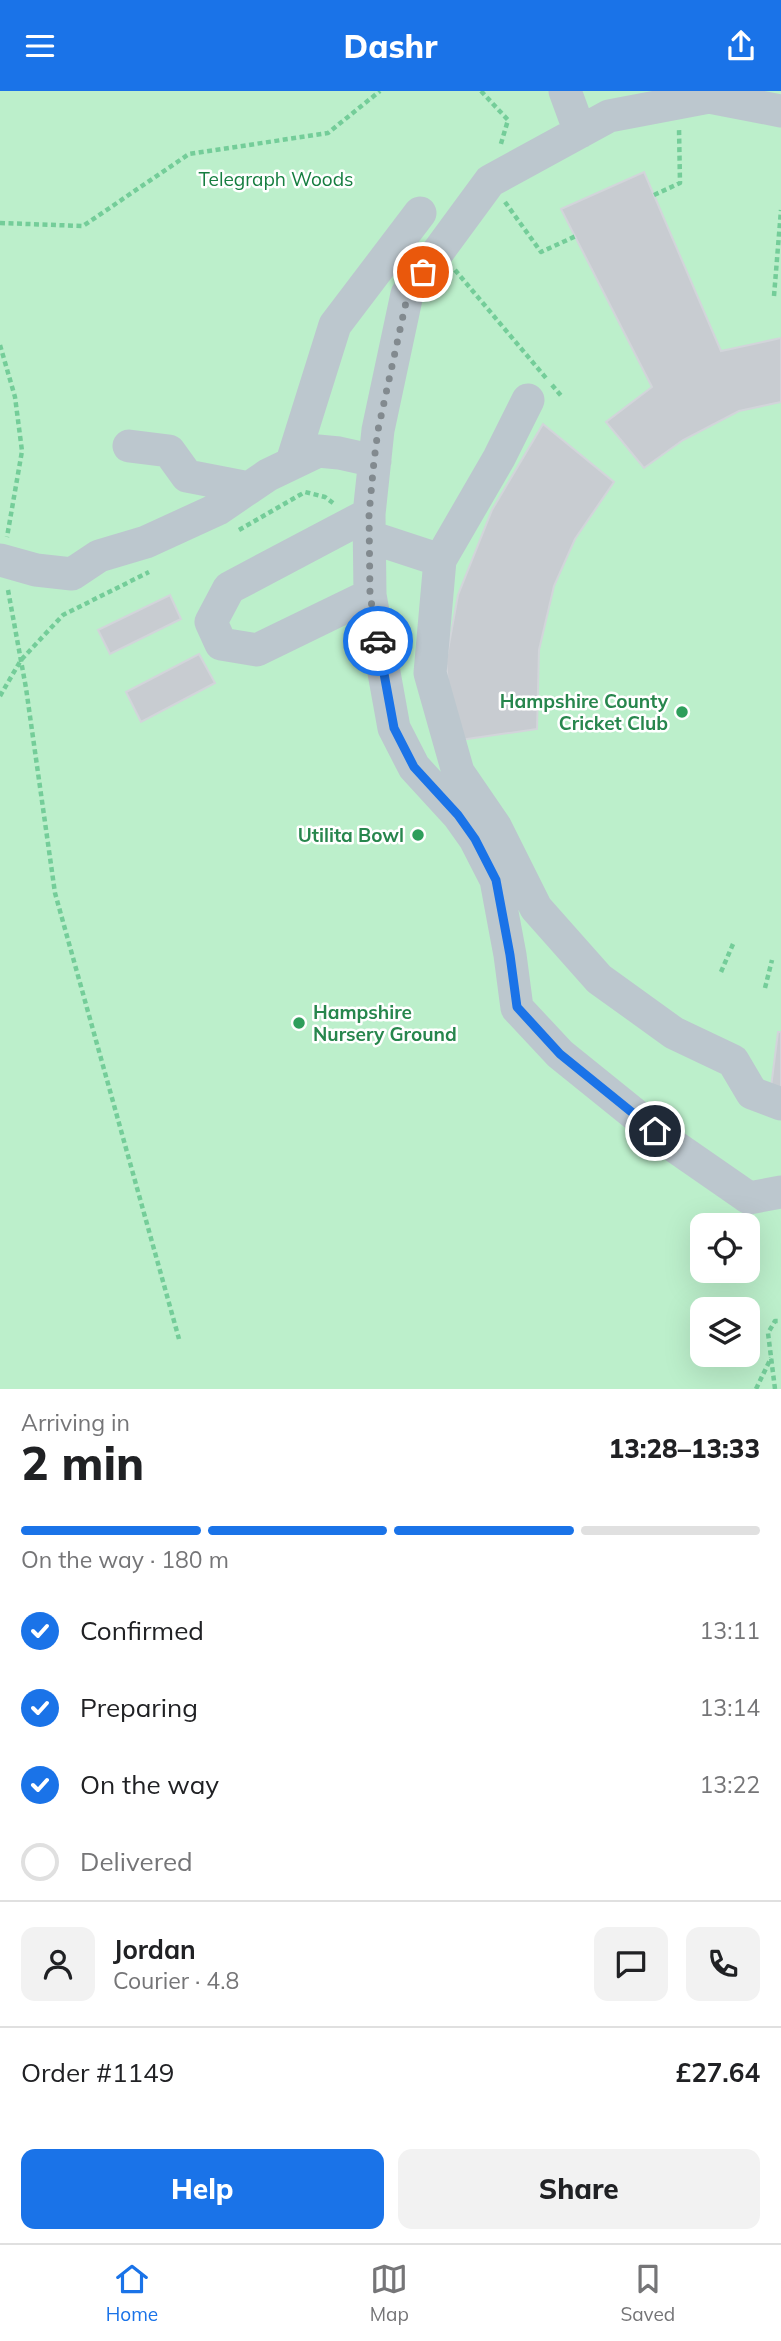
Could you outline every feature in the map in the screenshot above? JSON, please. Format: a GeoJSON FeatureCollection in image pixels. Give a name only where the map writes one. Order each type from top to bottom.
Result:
{"type":"FeatureCollection","features":[{"type":"Feature","properties":{"kind":"lane"},"geometry":{"type":"LineString","coordinates":[[565,91],[580,132]]}},
{"type":"Feature","properties":{"kind":"lane"},"geometry":{"type":"LineString","coordinates":[[781,111],[709,97],[609,116],[491,181],[408,293],[378,430],[365,524],[370,595],[394,728],[414,767],[458,815],[475,839],[496,880],[517,1007],[560,1054],[674,1146],[749,1198],[781,1192]]}},
{"type":"Feature","properties":{"kind":"lane"},"geometry":{"type":"LineString","coordinates":[[292,462],[335,325],[420,213]]}},
{"type":"Feature","properties":{"kind":"lane"},"geometry":{"type":"LineString","coordinates":[[528,400],[440,560],[430,674],[458,772],[495,826],[536,908],[599,979],[674,1033],[733,1061],[752,1093],[781,1104]]}},
{"type":"Feature","properties":{"kind":"lane"},"geometry":{"type":"LineString","coordinates":[[129,446],[169,451],[187,476],[249,488]]}},
{"type":"Feature","properties":{"kind":"lane"},"geometry":{"type":"LineString","coordinates":[[1,561],[36,570],[72,574],[99,556],[146,542],[218,509],[292,462],[318,451],[374,461]]}},
{"type":"Feature","properties":{"kind":"lane"},"geometry":{"type":"LineString","coordinates":[[365,524],[440,560]]}},
{"type":"Feature","properties":{"kind":"lane"},"geometry":{"type":"LineString","coordinates":[[365,524],[229,588],[211,622],[221,645],[257,650],[370,595]]}},
{"type":"Feature","properties":{"kind":"path"},"geometry":{"type":"LineString","coordinates":[[0,223],[83,226],[189,155],[328,133],[380,91]]}},
{"type":"Feature","properties":{"kind":"path"},"geometry":{"type":"LineString","coordinates":[[481,91],[508,120],[491,181],[541,252],[576,236]]}},
{"type":"Feature","properties":{"kind":"path"},"geometry":{"type":"LineString","coordinates":[[654,195],[680,183],[678,103]]}},
{"type":"Feature","properties":{"kind":"path"},"geometry":{"type":"LineString","coordinates":[[774,296],[781,211]]}},
{"type":"Feature","properties":{"kind":"path"},"geometry":{"type":"LineString","coordinates":[[438,250],[562,398]]}},
{"type":"Feature","properties":{"kind":"path"},"geometry":{"type":"LineString","coordinates":[[0,345],[15,397],[22,451],[1,561],[21,660],[55,893],[179,1339]]}},
{"type":"Feature","properties":{"kind":"path"},"geometry":{"type":"LineString","coordinates":[[237,531],[305,492],[325,497],[365,524]]}},
{"type":"Feature","properties":{"kind":"path"},"geometry":{"type":"LineString","coordinates":[[0,696],[21,660],[63,615],[155,569]]}},
{"type":"Feature","properties":{"kind":"path"},"geometry":{"type":"LineString","coordinates":[[721,972],[733,944]]}},
{"type":"Feature","properties":{"kind":"path"},"geometry":{"type":"LineString","coordinates":[[765,988],[772,960]]}},
{"type":"Feature","properties":{"kind":"path"},"geometry":{"type":"LineString","coordinates":[[775,1389],[768,1333],[775,1321],[781,1321]]}},
{"type":"Feature","properties":{"kind":"path"},"geometry":{"type":"LineString","coordinates":[[756,1389],[771,1358]]}},
{"type":"Feature","properties":{"kind":"green space","name":"Utilita Bowl"},"geometry":{"type":"Polygon","coordinates":[[[0,91],[781,91],[781,1389],[0,1389],[0,91]]]}},
{"type":"Feature","properties":{"kind":"building"},"geometry":{"type":"Polygon","coordinates":[[[644,172],[721,351],[781,338],[781,402],[739,411],[683,440],[644,468],[606,422],[652,387],[561,209],[644,172]]]}},
{"type":"Feature","properties":{"kind":"building"},"geometry":{"type":"Polygon","coordinates":[[[543,424],[614,482],[575,539],[554,586],[539,650],[537,729],[453,741],[446,661],[458,595],[492,510],[543,424]]]}},
{"type":"Feature","properties":{"kind":"building"},"geometry":{"type":"Polygon","coordinates":[[[170,595],[181,619],[110,654],[98,630],[170,595]]]}},
{"type":"Feature","properties":{"kind":"building"},"geometry":{"type":"Polygon","coordinates":[[[199,654],[215,683],[141,722],[126,692],[199,654]]]}},
{"type":"Feature","properties":{"kind":"building"},"geometry":{"type":"Polygon","coordinates":[[[778,1032],[781,1032],[781,1097],[770,1095],[778,1032]]]}},
{"type":"Feature","properties":{"kind":"way so far"},"geometry":{"type":"LineString","coordinates":[[378,641],[370,595],[369,514],[374,461],[378,430],[408,293],[423,272]]}},
{"type":"Feature","properties":{"kind":"place","name":"Hampshire County Cricket Club"},"geometry":{"type":"Point","coordinates":[682,712]}},
{"type":"Feature","properties":{"kind":"place","name":"Utilita Bowl"},"geometry":{"type":"Point","coordinates":[418,835]}},
{"type":"Feature","properties":{"kind":"place","name":"Hampshire Nursery Ground"},"geometry":{"type":"Point","coordinates":[299,1023]}},
{"type":"Feature","properties":{"kind":"route"},"geometry":{"type":"LineString","coordinates":[[378,641],[394,728],[414,767],[458,815],[475,839],[496,880],[517,1007],[560,1054],[655,1131]]}},
{"type":"Feature","properties":{"kind":"park label","name":"Telegraph Woods"},"geometry":{"type":"Point","coordinates":[276,179]}}]}
